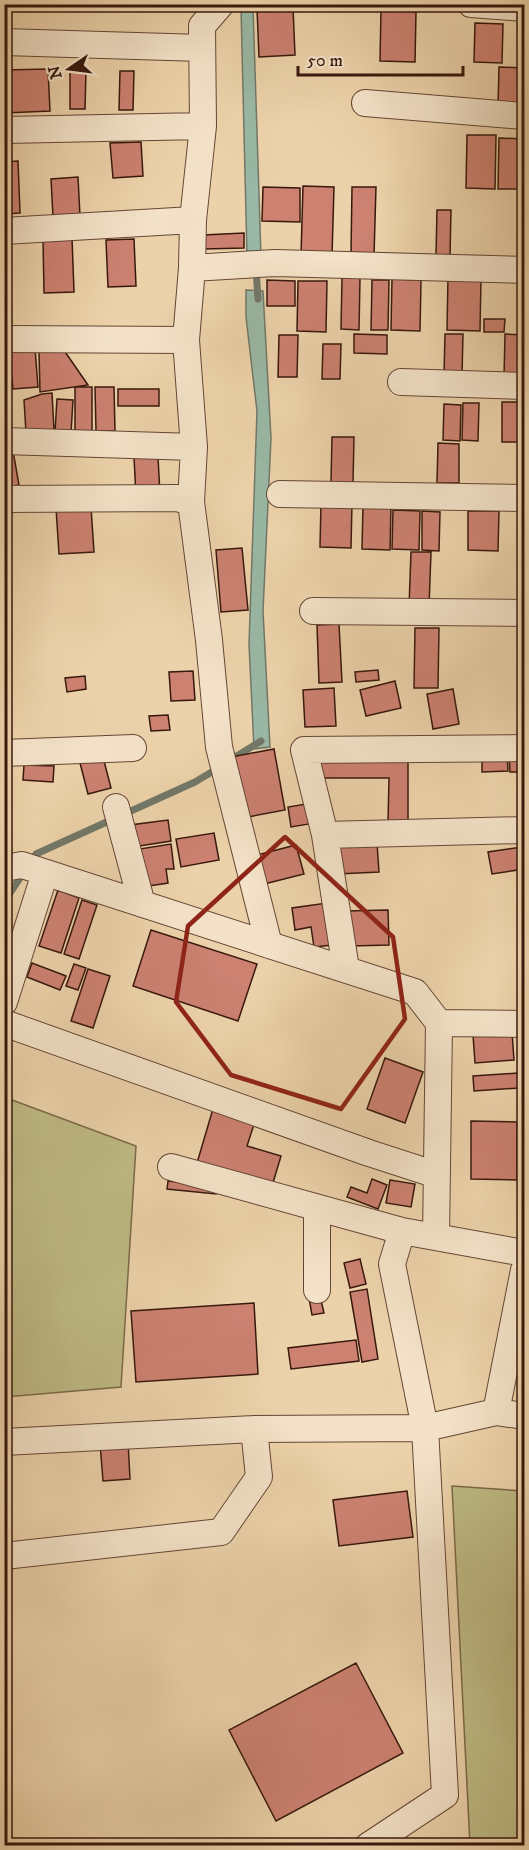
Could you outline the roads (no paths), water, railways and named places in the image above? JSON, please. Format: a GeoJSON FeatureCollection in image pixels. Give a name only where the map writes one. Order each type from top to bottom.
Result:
{"type":"FeatureCollection","features":[{"type":"Feature","properties":{"kind":"street"},"geometry":{"type":"LineString","coordinates":[[221,4],[202,26],[203,126],[186,340],[194,447],[191,502],[209,640],[219,747],[269,945]]}},
{"type":"Feature","properties":{"kind":"street"},"geometry":{"type":"LineString","coordinates":[[471,4],[525,8]]}},
{"type":"Feature","properties":{"kind":"street"},"geometry":{"type":"LineString","coordinates":[[4,42],[202,48]]}},
{"type":"Feature","properties":{"kind":"street"},"geometry":{"type":"LineString","coordinates":[[365,103],[525,116]]}},
{"type":"Feature","properties":{"kind":"street"},"geometry":{"type":"LineString","coordinates":[[4,130],[203,126]]}},
{"type":"Feature","properties":{"kind":"street"},"geometry":{"type":"LineString","coordinates":[[4,231],[194,220]]}},
{"type":"Feature","properties":{"kind":"street"},"geometry":{"type":"LineString","coordinates":[[192,268],[275,263],[525,270]]}},
{"type":"Feature","properties":{"kind":"street"},"geometry":{"type":"LineString","coordinates":[[4,339],[186,340]]}},
{"type":"Feature","properties":{"kind":"street"},"geometry":{"type":"LineString","coordinates":[[401,382],[525,386]]}},
{"type":"Feature","properties":{"kind":"street"},"geometry":{"type":"LineString","coordinates":[[4,441],[194,447]]}},
{"type":"Feature","properties":{"kind":"street"},"geometry":{"type":"LineString","coordinates":[[280,494],[525,498]]}},
{"type":"Feature","properties":{"kind":"street"},"geometry":{"type":"LineString","coordinates":[[4,499],[177,498],[191,502]]}},
{"type":"Feature","properties":{"kind":"street"},"geometry":{"type":"LineString","coordinates":[[313,611],[525,613]]}},
{"type":"Feature","properties":{"kind":"street"},"geometry":{"type":"LineString","coordinates":[[4,753],[133,748]]}},
{"type":"Feature","properties":{"kind":"street"},"geometry":{"type":"LineString","coordinates":[[346,969],[325,835],[304,750],[525,748]]}},
{"type":"Feature","properties":{"kind":"street"},"geometry":{"type":"LineString","coordinates":[[116,807],[142,904]]}},
{"type":"Feature","properties":{"kind":"street"},"geometry":{"type":"LineString","coordinates":[[325,835],[525,830]]}},
{"type":"Feature","properties":{"kind":"street"},"geometry":{"type":"LineString","coordinates":[[4,868],[22,865],[416,992],[439,1023],[436,1237]]}},
{"type":"Feature","properties":{"kind":"street"},"geometry":{"type":"LineString","coordinates":[[4,1002],[45,873]]}},
{"type":"Feature","properties":{"kind":"street"},"geometry":{"type":"LineString","coordinates":[[4,1023],[437,1176]]}},
{"type":"Feature","properties":{"kind":"street"},"geometry":{"type":"LineString","coordinates":[[439,1023],[525,1024]]}},
{"type":"Feature","properties":{"kind":"street"},"geometry":{"type":"LineString","coordinates":[[171,1167],[402,1231],[525,1253]]}},
{"type":"Feature","properties":{"kind":"street"},"geometry":{"type":"LineString","coordinates":[[317,1208],[317,1290]]}},
{"type":"Feature","properties":{"kind":"street"},"geometry":{"type":"LineString","coordinates":[[368,1845],[445,1796],[425,1428],[392,1264],[402,1231]]}},
{"type":"Feature","properties":{"kind":"street"},"geometry":{"type":"LineString","coordinates":[[496,1412],[525,1270]]}},
{"type":"Feature","properties":{"kind":"street"},"geometry":{"type":"LineString","coordinates":[[4,1442],[254,1429],[425,1428],[496,1412],[525,1416]]}},
{"type":"Feature","properties":{"kind":"street"},"geometry":{"type":"LineString","coordinates":[[4,1556],[221,1532],[259,1477],[254,1429]]}},
{"type":"Feature","properties":{"kind":"waterway"},"geometry":{"type":"LineString","coordinates":[[256,268],[258,299]]}},
{"type":"Feature","properties":{"kind":"waterway"},"geometry":{"type":"LineString","coordinates":[[232,759],[261,741]]}},
{"type":"Feature","properties":{"kind":"waterway"},"geometry":{"type":"LineString","coordinates":[[31,862],[36,854],[195,782],[220,767]]}},
{"type":"Feature","properties":{"kind":"waterway"},"geometry":{"type":"LineString","coordinates":[[4,902],[24,872]]}}]}
